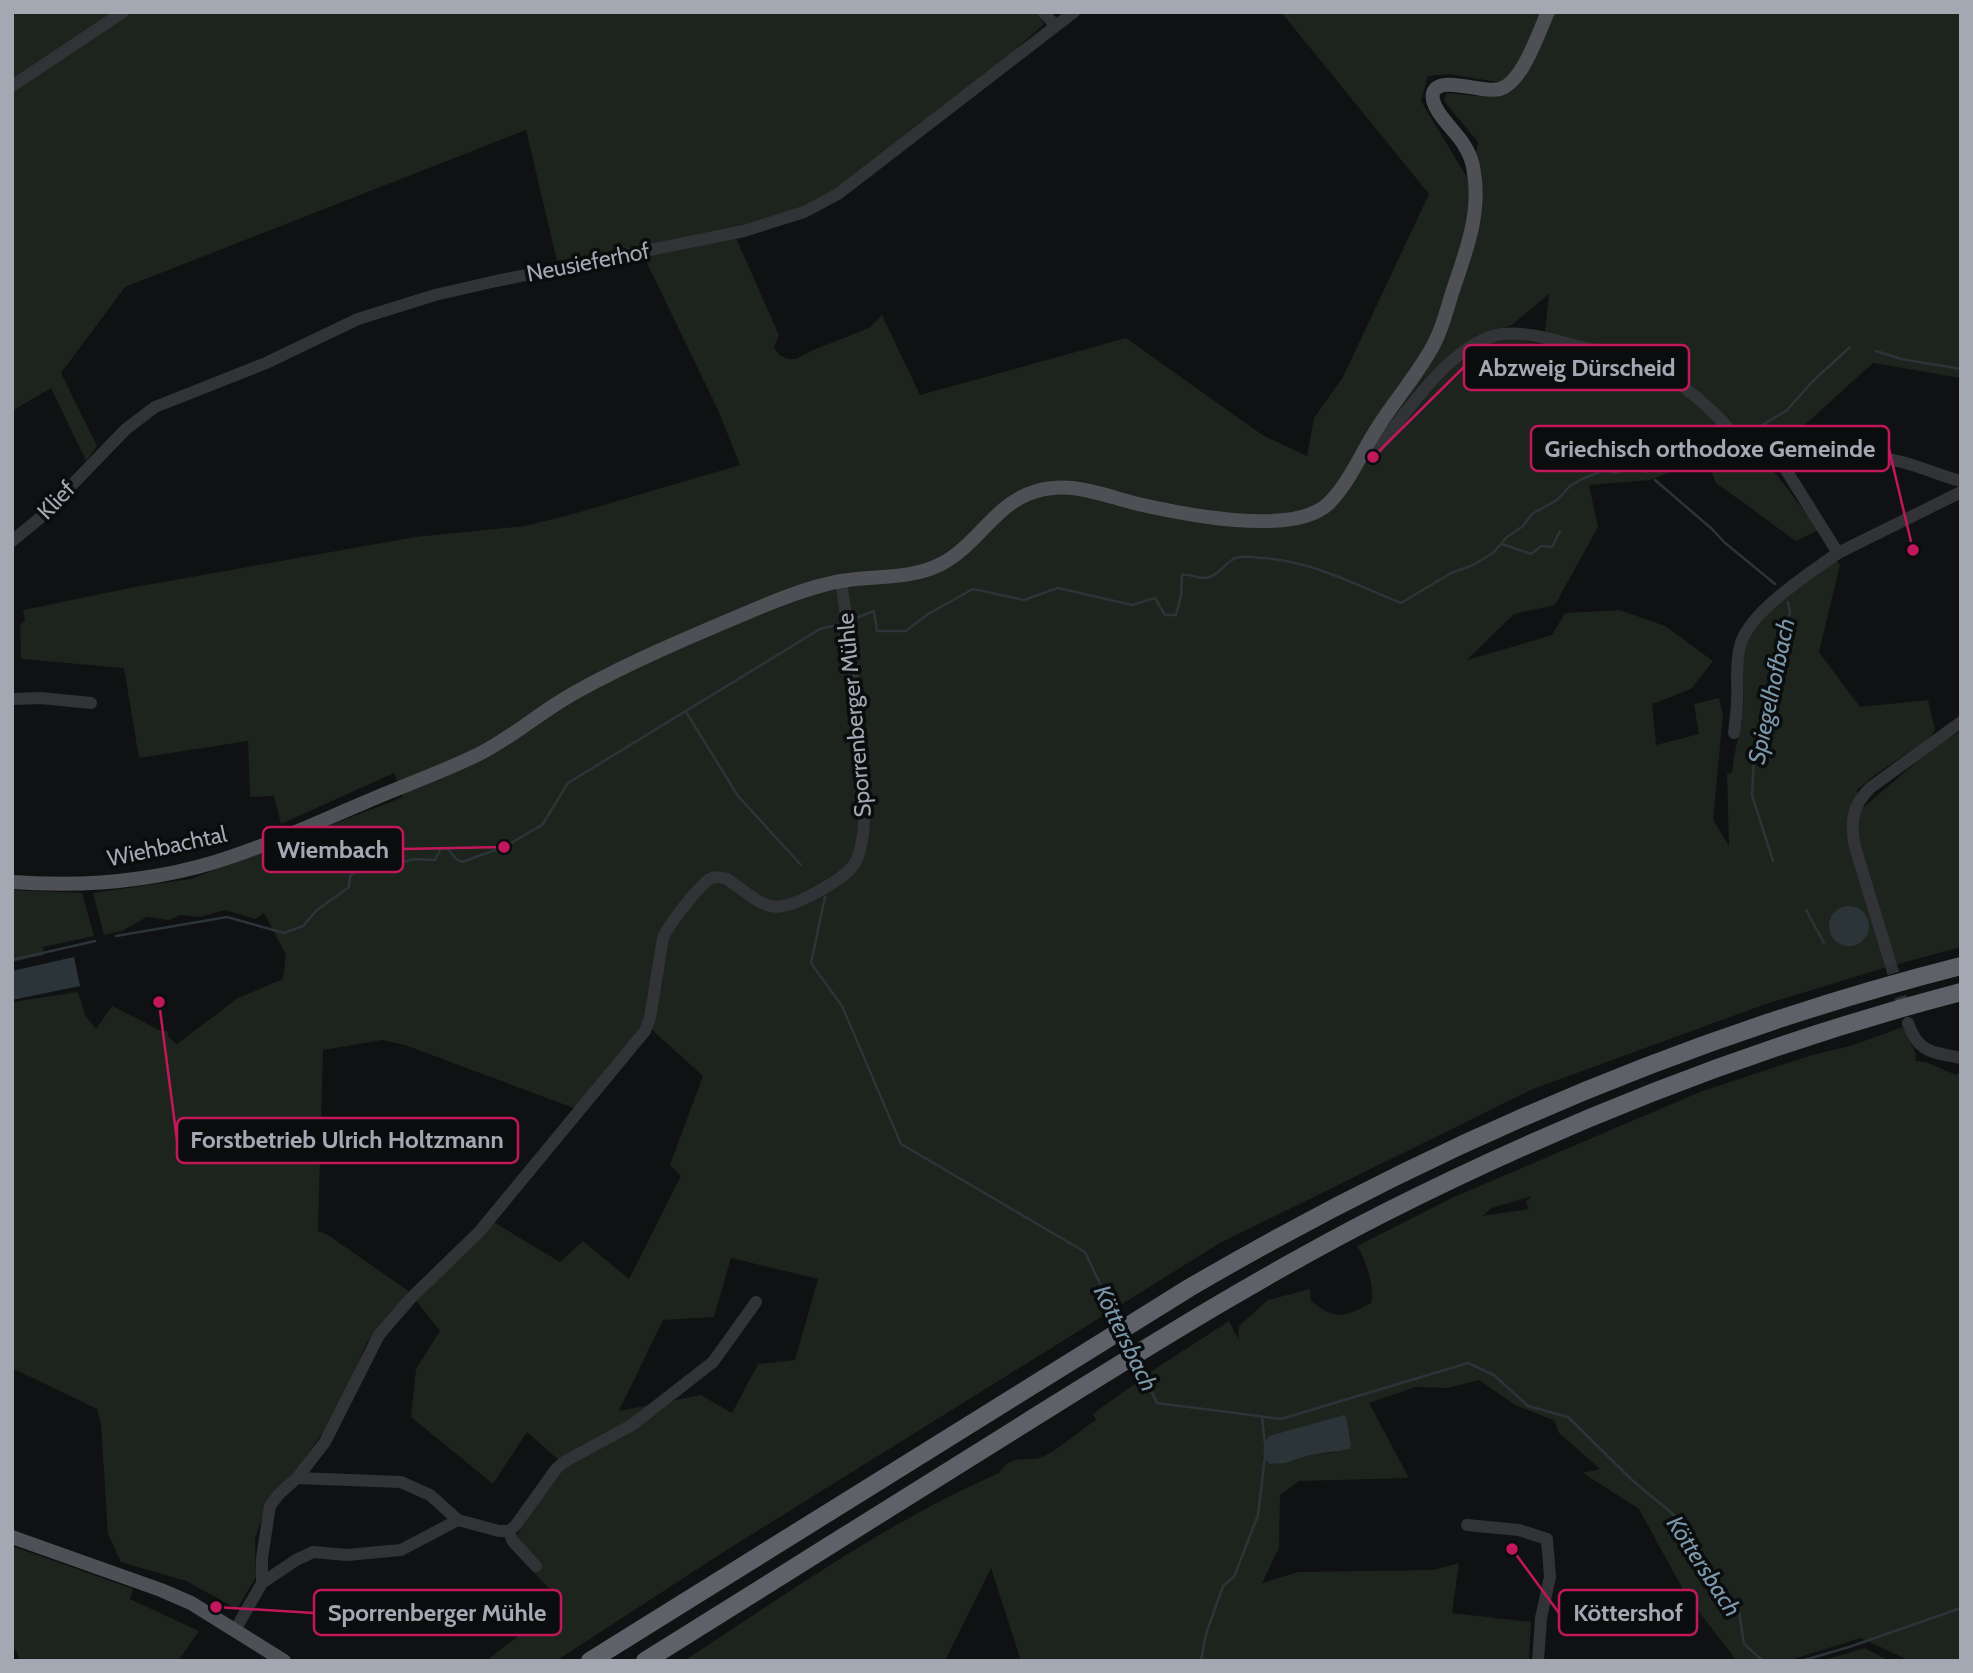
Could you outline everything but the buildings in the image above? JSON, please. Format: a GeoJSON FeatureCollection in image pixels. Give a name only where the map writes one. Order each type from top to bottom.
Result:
{"type":"FeatureCollection","features":[{"type":"Feature","properties":{"kind":"highway"},"geometry":{"type":"LineString","coordinates":[[590,1661],[1236,1260],[1459,1145],[1660,1060],[1762,1025],[1961,966]]}},
{"type":"Feature","properties":{"kind":"highway"},"geometry":{"type":"LineString","coordinates":[[645,1661],[1252,1285],[1427,1192],[1602,1113],[1703,1073],[1801,1039],[1961,992]]}},
{"type":"Feature","properties":{"kind":"main road","name":"Wiehbachtal"},"geometry":{"type":"LineString","coordinates":[[12,882],[97,884],[140,879],[192,869],[242,853],[484,751],[547,708],[578,691],[662,650],[769,604],[841,581],[915,574],[936,567],[953,558],[1022,496],[1054,487],[1071,486],[1139,504],[1226,519],[1284,521],[1320,510],[1332,500],[1436,341],[1472,228],[1476,204],[1472,162],[1466,146],[1437,110],[1433,98],[1435,90],[1448,84],[1489,90],[1507,86],[1521,69],[1548,12]]}},
{"type":"Feature","properties":{"kind":"main road"},"geometry":{"type":"LineString","coordinates":[[12,1537],[191,1603],[284,1661]]}},
{"type":"Feature","properties":{"kind":"street"},"geometry":{"type":"LineString","coordinates":[[12,86],[123,12]]}},
{"type":"Feature","properties":{"kind":"street"},"geometry":{"type":"LineString","coordinates":[[1044,12],[1055,25]]}},
{"type":"Feature","properties":{"kind":"street","name":"Neusieferhof"},"geometry":{"type":"LineString","coordinates":[[98,457],[126,429],[155,407],[266,363],[367,315],[496,281],[744,231],[804,212],[838,194],[861,177],[1073,12]]}},
{"type":"Feature","properties":{"kind":"street"},"geometry":{"type":"LineString","coordinates":[[1364,450],[1376,451],[1420,393],[1458,356],[1482,341],[1504,334],[1545,338],[1607,353],[1668,374],[1754,453],[1781,463],[1877,457],[1907,463],[1961,481]]}},
{"type":"Feature","properties":{"kind":"street","name":"Klief"},"geometry":{"type":"LineString","coordinates":[[12,541],[40,518],[98,457]]}},
{"type":"Feature","properties":{"kind":"street"},"geometry":{"type":"LineString","coordinates":[[1781,463],[1838,553]]}},
{"type":"Feature","properties":{"kind":"street"},"geometry":{"type":"LineString","coordinates":[[1734,733],[1740,643],[1750,626],[1767,607],[1838,553],[1961,492]]}},
{"type":"Feature","properties":{"kind":"street","name":"Sporrenberger Mühle"},"geometry":{"type":"LineString","coordinates":[[262,1583],[262,1558],[270,1506],[297,1478],[332,1429],[371,1347],[390,1321],[479,1232],[645,1031],[650,1018],[665,934],[704,884],[714,877],[727,879],[767,906],[781,908],[826,887],[846,873],[857,860],[864,823],[863,797],[853,665],[841,581]]}},
{"type":"Feature","properties":{"kind":"street"},"geometry":{"type":"LineString","coordinates":[[12,699],[41,698],[91,703]]}},
{"type":"Feature","properties":{"kind":"street"},"geometry":{"type":"LineString","coordinates":[[1890,962],[1855,846],[1852,827],[1854,810],[1861,796],[1880,779],[1961,722]]}},
{"type":"Feature","properties":{"kind":"street"},"geometry":{"type":"LineString","coordinates":[[1908,1023],[1912,1036],[1920,1046],[1933,1052],[1961,1058]]}},
{"type":"Feature","properties":{"kind":"street"},"geometry":{"type":"LineString","coordinates":[[297,1478],[401,1482],[430,1495],[458,1520],[499,1531],[509,1531],[564,1462],[632,1425],[713,1362],[756,1302]]}},
{"type":"Feature","properties":{"kind":"street","name":"Sporrenberger Mühle"},"geometry":{"type":"LineString","coordinates":[[235,1630],[262,1583],[296,1560],[313,1552],[347,1555],[401,1550],[458,1520]]}},
{"type":"Feature","properties":{"kind":"street"},"geometry":{"type":"LineString","coordinates":[[1466,1525],[1519,1530],[1547,1539],[1550,1577],[1541,1618],[1538,1661]]}},
{"type":"Feature","properties":{"kind":"street"},"geometry":{"type":"LineString","coordinates":[[509,1531],[512,1541],[536,1566]]}},
{"type":"Feature","properties":{"kind":"shaded area"},"geometry":{"type":"Polygon","coordinates":[[[12,12],[1037,12],[1044,24],[963,97],[861,177],[802,210],[743,229],[557,261],[526,130],[125,287],[61,373],[97,446],[86,461],[51,388],[12,411],[12,12]]]}},
{"type":"Feature","properties":{"kind":"shaded area"},"geometry":{"type":"Polygon","coordinates":[[[1281,12],[1961,12],[1961,378],[1873,363],[1788,440],[1761,432],[1727,450],[1750,454],[1776,474],[1819,530],[1796,541],[1716,483],[1707,458],[1650,480],[1589,485],[1598,527],[1555,605],[1514,614],[1467,660],[1552,635],[1565,613],[1620,610],[1665,626],[1713,661],[1691,689],[1652,704],[1656,745],[1699,734],[1694,704],[1719,698],[1723,715],[1713,819],[1729,846],[1727,774],[1732,773],[1742,716],[1744,649],[1749,636],[1769,611],[1836,559],[1840,565],[1819,652],[1860,707],[1928,700],[1935,729],[1930,738],[1857,790],[1859,811],[1934,747],[1961,731],[1961,947],[1763,1005],[1533,1089],[1220,1243],[722,1553],[556,1661],[486,1661],[562,1602],[509,1547],[564,1465],[527,1432],[493,1484],[411,1417],[416,1369],[440,1331],[414,1298],[492,1221],[560,1262],[583,1241],[629,1279],[681,1176],[670,1165],[703,1076],[652,1030],[665,947],[676,923],[710,883],[716,881],[708,875],[660,933],[644,1026],[576,1109],[405,1045],[382,1040],[323,1050],[318,1231],[328,1235],[410,1292],[366,1344],[337,1412],[299,1467],[266,1507],[255,1538],[256,1577],[237,1609],[186,1581],[121,1562],[108,1534],[101,1424],[97,1409],[12,1368],[12,1002],[78,992],[85,1015],[96,1029],[112,1006],[161,1031],[167,1031],[169,1038],[177,1044],[238,998],[283,979],[286,955],[264,913],[255,919],[225,910],[200,917],[180,915],[169,920],[147,917],[122,931],[104,935],[93,893],[191,879],[403,797],[394,773],[281,824],[274,796],[250,797],[248,741],[139,758],[124,668],[21,659],[20,626],[25,620],[23,610],[135,587],[415,537],[525,526],[740,465],[718,410],[644,257],[736,238],[779,335],[774,347],[779,355],[788,359],[796,359],[869,328],[882,315],[920,395],[1126,338],[1264,436],[1307,456],[1314,418],[1343,377],[1429,194],[1281,12]],[[1449,74],[1428,76],[1421,101],[1471,184],[1478,142],[1444,101],[1446,93],[1477,96],[1497,82],[1449,74]],[[1549,294],[1512,325],[1476,336],[1481,345],[1498,339],[1518,339],[1638,367],[1610,346],[1544,340],[1549,294]],[[731,1258],[714,1317],[663,1320],[619,1411],[701,1395],[732,1413],[758,1364],[795,1360],[818,1279],[731,1258]]]}},
{"type":"Feature","properties":{"kind":"shaded area"},"geometry":{"type":"Polygon","coordinates":[[[12,890],[82,893],[94,936],[43,947],[44,955],[12,962],[12,890]]]}},
{"type":"Feature","properties":{"kind":"shaded area"},"geometry":{"type":"Polygon","coordinates":[[[1849,906],[1857,907],[1863,912],[1868,918],[1868,934],[1863,940],[1857,945],[1849,946],[1841,945],[1835,940],[1830,934],[1829,926],[1830,918],[1835,912],[1841,907],[1849,906]]]}},
{"type":"Feature","properties":{"kind":"shaded area"},"geometry":{"type":"Polygon","coordinates":[[[74,957],[80,986],[12,1000],[12,971],[74,957]]]}},
{"type":"Feature","properties":{"kind":"shaded area"},"geometry":{"type":"Polygon","coordinates":[[[1903,1027],[1916,1054],[1915,1061],[1926,1062],[1956,1075],[1961,1072],[1961,1661],[1910,1661],[1861,1638],[1787,1661],[1737,1661],[1686,1595],[1639,1509],[1583,1473],[1600,1469],[1558,1432],[1555,1421],[1515,1405],[1479,1380],[1448,1388],[1416,1387],[1369,1403],[1409,1478],[1299,1481],[1280,1495],[1279,1548],[1262,1583],[1298,1572],[1433,1570],[1459,1563],[1452,1613],[1531,1622],[1529,1661],[1021,1661],[991,1568],[945,1661],[684,1661],[877,1536],[957,1492],[999,1473],[1010,1462],[1038,1458],[1051,1452],[1096,1420],[1093,1414],[1158,1367],[1229,1321],[1238,1339],[1239,1326],[1268,1300],[1310,1289],[1311,1301],[1327,1312],[1340,1315],[1371,1303],[1369,1274],[1357,1246],[1454,1197],[1700,1092],[1812,1055],[1850,1046],[1903,1027]],[[1532,1196],[1492,1208],[1482,1216],[1529,1209],[1526,1202],[1532,1196]],[[1269,1436],[1286,1463],[1306,1456],[1336,1452],[1269,1436]]]}},
{"type":"Feature","properties":{"kind":"shaded area"},"geometry":{"type":"Polygon","coordinates":[[[1344,1415],[1351,1446],[1349,1449],[1306,1456],[1286,1463],[1270,1464],[1265,1458],[1264,1447],[1269,1436],[1344,1415]]]}},
{"type":"Feature","properties":{"kind":"shaded area"},"geometry":{"type":"Polygon","coordinates":[[[12,1546],[133,1589],[130,1599],[199,1631],[178,1661],[21,1661],[12,1643],[12,1546]]]}},
{"type":"Feature","properties":{"kind":"shaded area"},"geometry":{"type":"Polygon","coordinates":[[[1865,1648],[1889,1661],[1821,1661],[1865,1648]]]}},
{"type":"Feature","properties":{"kind":"waterway"},"geometry":{"type":"LineString","coordinates":[[1741,434],[1786,411],[1813,381],[1850,347]]}},
{"type":"Feature","properties":{"kind":"waterway"},"geometry":{"type":"LineString","coordinates":[[1876,351],[1901,359],[1961,369]]}},
{"type":"Feature","properties":{"kind":"waterway"},"geometry":{"type":"LineString","coordinates":[[856,618],[874,611],[877,631],[906,631],[928,614],[973,589],[1024,600],[1058,588],[1132,605],[1155,598],[1165,615],[1176,615],[1181,596],[1182,575],[1209,577],[1239,557],[1279,560],[1315,568],[1401,603],[1451,573],[1473,565],[1493,553],[1507,537],[1523,526],[1532,514],[1557,500],[1570,486],[1582,479],[1604,470],[1616,473],[1661,454],[1719,440]]}},
{"type":"Feature","properties":{"kind":"waterway","name":"Spiegelhofbach"},"geometry":{"type":"LineString","coordinates":[[1633,466],[1646,472]]}},
{"type":"Feature","properties":{"kind":"waterway","name":"Spiegelhofbach"},"geometry":{"type":"LineString","coordinates":[[1655,480],[1775,584]]}},
{"type":"Feature","properties":{"kind":"waterway"},"geometry":{"type":"LineString","coordinates":[[1502,544],[1531,554],[1541,546],[1552,547],[1560,531]]}},
{"type":"Feature","properties":{"kind":"waterway","name":"Spiegelhofbach"},"geometry":{"type":"LineString","coordinates":[[1773,861],[1752,795],[1754,757],[1771,702],[1777,660],[1790,613],[1788,602]]}},
{"type":"Feature","properties":{"kind":"waterway"},"geometry":{"type":"LineString","coordinates":[[116,936],[227,917],[284,933],[303,926],[317,910],[349,887],[350,876],[360,868],[384,868],[414,859],[435,860],[441,848],[448,849],[462,862],[504,847],[542,825],[568,783],[820,629],[840,624]]}},
{"type":"Feature","properties":{"kind":"waterway","name":"Köttersbach"},"geometry":{"type":"LineString","coordinates":[[686,712],[738,796],[801,865]]}},
{"type":"Feature","properties":{"kind":"waterway","name":"Köttersbach"},"geometry":{"type":"LineString","coordinates":[[825,897],[811,963],[842,1006],[901,1144],[1085,1252],[1119,1324]]}},
{"type":"Feature","properties":{"kind":"waterway","name":"Spiegelhofbach"},"geometry":{"type":"LineString","coordinates":[[1806,910],[1824,943]]}},
{"type":"Feature","properties":{"kind":"waterway"},"geometry":{"type":"LineString","coordinates":[[12,960],[95,941]]}},
{"type":"Feature","properties":{"kind":"waterway","name":"Köttersbach"},"geometry":{"type":"LineString","coordinates":[[1125,1336],[1131,1349]]}},
{"type":"Feature","properties":{"kind":"waterway","name":"Köttersbach"},"geometry":{"type":"LineString","coordinates":[[1137,1361],[1157,1403],[1281,1419],[1468,1363],[1494,1375],[1528,1406],[1568,1417],[1632,1480],[1674,1515],[1713,1577],[1723,1600],[1739,1610],[1744,1644],[1763,1661]]}},
{"type":"Feature","properties":{"kind":"waterway"},"geometry":{"type":"LineString","coordinates":[[1262,1417],[1265,1444]]}},
{"type":"Feature","properties":{"kind":"waterway"},"geometry":{"type":"LineString","coordinates":[[1201,1661],[1206,1634],[1223,1586],[1234,1577],[1258,1515],[1265,1457]]}},
{"type":"Feature","properties":{"kind":"waterway"},"geometry":{"type":"LineString","coordinates":[[1801,1661],[1961,1608]]}},
{"type":"Feature","properties":{"kind":"tunnel"},"geometry":{"type":"LineString","coordinates":[[1890,962],[1906,1015]]}},
{"type":"Feature","properties":{"kind":"place","name":"Abzweig Dürscheid"},"geometry":{"type":"Point","coordinates":[1373,457]}},
{"type":"Feature","properties":{"kind":"place","name":"Griechisch orthodoxe Gemeinde"},"geometry":{"type":"Point","coordinates":[1913,550]}},
{"type":"Feature","properties":{"kind":"place","name":"Wiembach"},"geometry":{"type":"Point","coordinates":[504,847]}},
{"type":"Feature","properties":{"kind":"place","name":"Forstbetrieb Ulrich Holtzmann"},"geometry":{"type":"Point","coordinates":[159,1002]}},
{"type":"Feature","properties":{"kind":"place","name":"Köttershof"},"geometry":{"type":"Point","coordinates":[1512,1549]}},
{"type":"Feature","properties":{"kind":"place","name":"Sporrenberger Mühle"},"geometry":{"type":"Point","coordinates":[216,1607]}}]}
